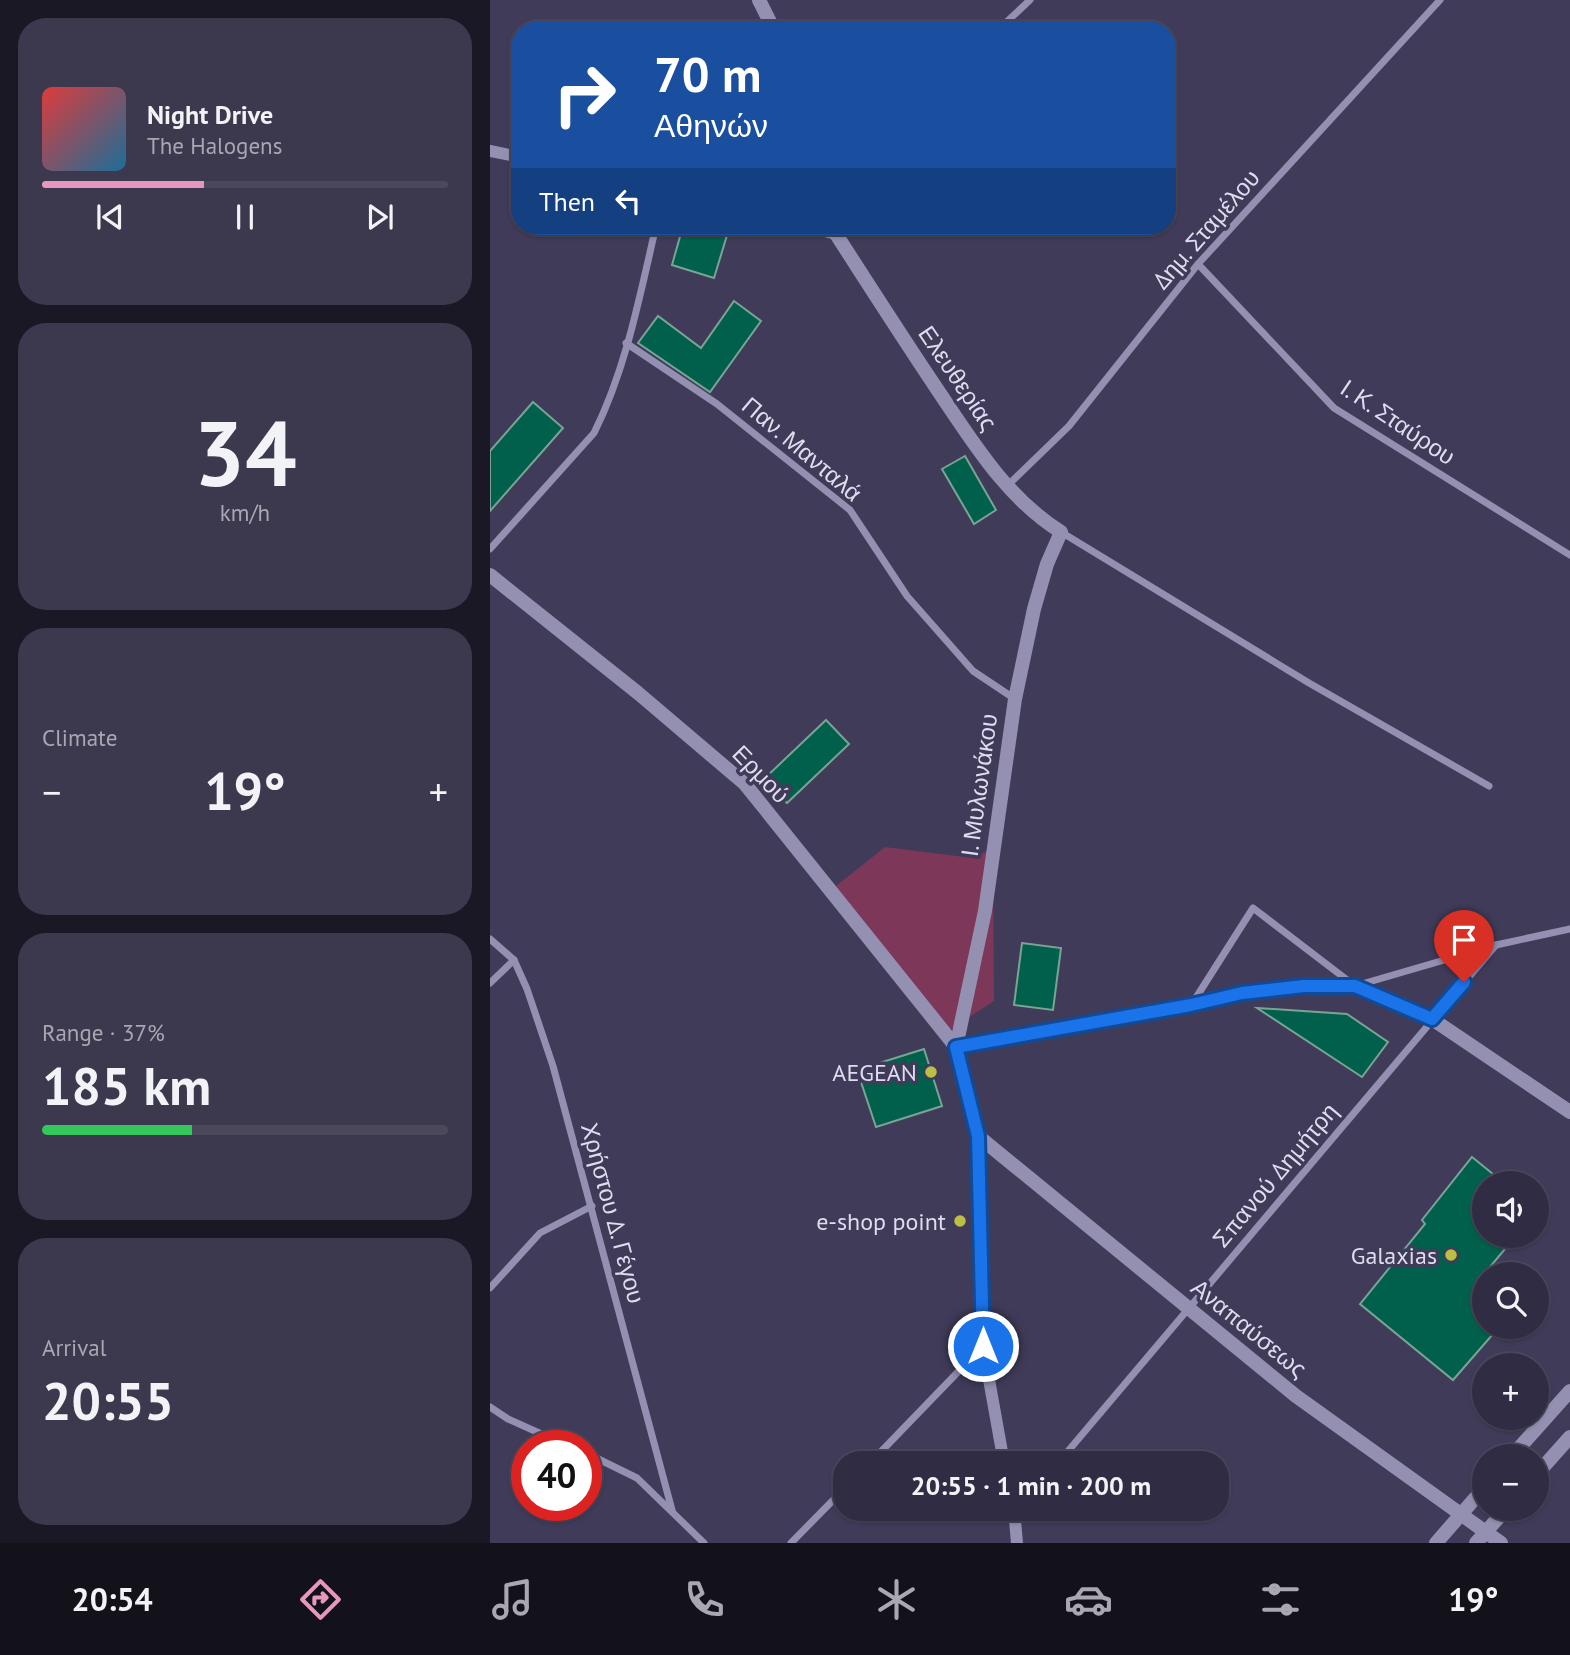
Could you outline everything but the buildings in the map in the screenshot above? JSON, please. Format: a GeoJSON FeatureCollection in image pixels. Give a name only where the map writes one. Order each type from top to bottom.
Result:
{"type":"FeatureCollection","features":[{"type":"Feature","properties":{"kind":"main road"},"geometry":{"type":"LineString","coordinates":[[760,0],[770,21]]}},
{"type":"Feature","properties":{"kind":"main road","name":"Ελευθερίας"},"geometry":{"type":"LineString","coordinates":[[839,235],[894,326],[1006,486],[1035,516],[1061,532]]}},
{"type":"Feature","properties":{"kind":"main road","name":"Ι. Μυλωνάκου"},"geometry":{"type":"LineString","coordinates":[[956,1047],[985,911],[1015,699],[1034,609],[1047,564],[1061,532]]}},
{"type":"Feature","properties":{"kind":"main road","name":"Ερμού"},"geometry":{"type":"LineString","coordinates":[[490,575],[638,693],[745,784],[956,1047]]}},
{"type":"Feature","properties":{"kind":"main road"},"geometry":{"type":"LineString","coordinates":[[978,1136],[956,1047],[1271,989],[1355,986],[1432,1019],[1570,1112]]}},
{"type":"Feature","properties":{"kind":"main road","name":"Αναπαύσεως"},"geometry":{"type":"LineString","coordinates":[[978,1136],[1296,1396],[1460,1516],[1481,1538],[1501,1543]]}},
{"type":"Feature","properties":{"kind":"main road"},"geometry":{"type":"LineString","coordinates":[[1523,1444],[1570,1391]]}},
{"type":"Feature","properties":{"kind":"main road"},"geometry":{"type":"LineString","coordinates":[[1549,1460],[1570,1437]]}},
{"type":"Feature","properties":{"kind":"main road"},"geometry":{"type":"LineString","coordinates":[[1436,1543],[1472,1502]]}},
{"type":"Feature","properties":{"kind":"main road"},"geometry":{"type":"LineString","coordinates":[[1481,1538],[1496,1521]]}},
{"type":"Feature","properties":{"kind":"street"},"geometry":{"type":"LineString","coordinates":[[1008,21],[1030,0]]}},
{"type":"Feature","properties":{"kind":"street","name":"Δημ. Σταμέλου"},"geometry":{"type":"LineString","coordinates":[[1006,486],[1069,426],[1198,264],[1440,0]]}},
{"type":"Feature","properties":{"kind":"street"},"geometry":{"type":"LineString","coordinates":[[490,151],[511,155]]}},
{"type":"Feature","properties":{"kind":"street"},"geometry":{"type":"LineString","coordinates":[[490,549],[594,433],[603,415],[626,343],[654,235]]}},
{"type":"Feature","properties":{"kind":"street","name":"Ι. Κ. Σταύρου"},"geometry":{"type":"LineString","coordinates":[[1198,264],[1334,408],[1570,555]]}},
{"type":"Feature","properties":{"kind":"street","name":"Παν. Μανταλά"},"geometry":{"type":"LineString","coordinates":[[626,343],[717,404],[850,510],[907,596],[973,671],[1015,699]]}},
{"type":"Feature","properties":{"kind":"street"},"geometry":{"type":"LineString","coordinates":[[1061,532],[1309,682],[1489,786]]}},
{"type":"Feature","properties":{"kind":"street"},"geometry":{"type":"LineString","coordinates":[[1191,1005],[1253,908],[1355,986],[1496,944],[1570,929]]}},
{"type":"Feature","properties":{"kind":"street","name":"Χρήστου Δ. Γέγου"},"geometry":{"type":"LineString","coordinates":[[490,939],[514,960],[527,989],[553,1066],[673,1510]]}},
{"type":"Feature","properties":{"kind":"street","name":"Σπανού Δημήτρη"},"geometry":{"type":"LineString","coordinates":[[1068,1451],[1496,944]]}},
{"type":"Feature","properties":{"kind":"street"},"geometry":{"type":"LineString","coordinates":[[490,983],[514,960]]}},
{"type":"Feature","properties":{"kind":"street"},"geometry":{"type":"LineString","coordinates":[[978,1136],[983,1346],[1002,1451]]}},
{"type":"Feature","properties":{"kind":"street"},"geometry":{"type":"LineString","coordinates":[[490,1289],[540,1233],[592,1206]]}},
{"type":"Feature","properties":{"kind":"street"},"geometry":{"type":"LineString","coordinates":[[882,1451],[983,1346]]}},
{"type":"Feature","properties":{"kind":"street"},"geometry":{"type":"LineString","coordinates":[[490,1407],[532,1430]]}},
{"type":"Feature","properties":{"kind":"street"},"geometry":{"type":"LineString","coordinates":[[602,1461],[637,1478],[705,1543]]}},
{"type":"Feature","properties":{"kind":"street"},"geometry":{"type":"LineString","coordinates":[[791,1543],[833,1500]]}},
{"type":"Feature","properties":{"kind":"street"},"geometry":{"type":"LineString","coordinates":[[1016,1521],[1017,1543]]}},
{"type":"Feature","properties":{"kind":"shaded area"},"geometry":{"type":"Polygon","coordinates":[[[885,847],[973,858],[993,848],[994,1001],[945,1033],[831,890],[885,847]]]}},
{"type":"Feature","properties":{"kind":"place","name":"AEGEAN"},"geometry":{"type":"Point","coordinates":[931,1072]}},
{"type":"Feature","properties":{"kind":"place","name":"e-shop point"},"geometry":{"type":"Point","coordinates":[960,1221]}},
{"type":"Feature","properties":{"kind":"place","name":"Galaxias"},"geometry":{"type":"Point","coordinates":[1451,1255]}},
{"type":"Feature","properties":{"kind":"route"},"geometry":{"type":"LineString","coordinates":[[983,1346],[983,1251],[978,1136],[956,1047],[1191,1005],[1242,993],[1304,986],[1355,986],[1432,1019],[1464,982]]}}]}
